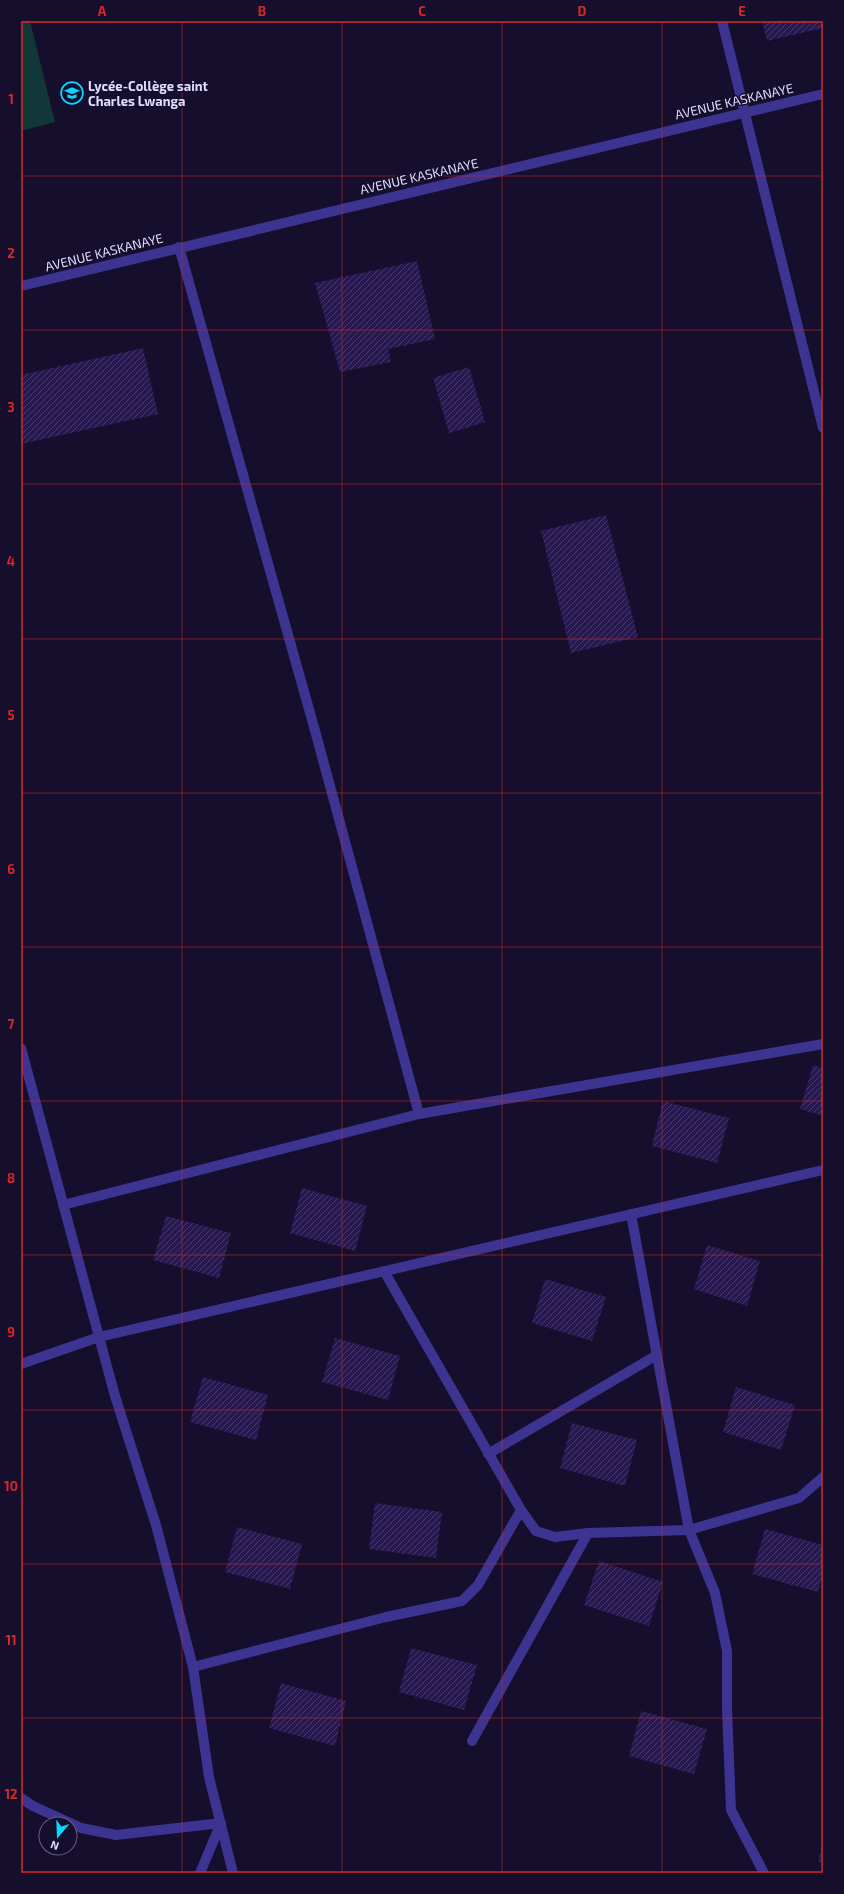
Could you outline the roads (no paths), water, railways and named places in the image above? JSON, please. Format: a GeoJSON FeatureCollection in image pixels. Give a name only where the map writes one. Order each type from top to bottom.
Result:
{"type":"FeatureCollection","features":[{"type":"Feature","properties":{"kind":"street"},"geometry":{"type":"LineString","coordinates":[[722,21],[823,428]]}},
{"type":"Feature","properties":{"kind":"street","name":"AVENUE KASKANAYE"},"geometry":{"type":"LineString","coordinates":[[21,286],[823,94]]}},
{"type":"Feature","properties":{"kind":"street"},"geometry":{"type":"LineString","coordinates":[[179,247],[312,720],[419,1114]]}},
{"type":"Feature","properties":{"kind":"street"},"geometry":{"type":"LineString","coordinates":[[63,1205],[419,1114],[823,1044]]}},
{"type":"Feature","properties":{"kind":"street"},"geometry":{"type":"LineString","coordinates":[[21,1048],[114,1396],[156,1525],[193,1667],[209,1777],[233,1873]]}},
{"type":"Feature","properties":{"kind":"street"},"geometry":{"type":"LineString","coordinates":[[21,1364],[99,1337],[823,1170]]}},
{"type":"Feature","properties":{"kind":"street"},"geometry":{"type":"LineString","coordinates":[[631,1214],[689,1530],[715,1593],[727,1651],[726,1710],[731,1810],[764,1873]]}},
{"type":"Feature","properties":{"kind":"street"},"geometry":{"type":"LineString","coordinates":[[384,1271],[488,1454],[521,1510],[536,1531],[555,1537],[588,1533],[689,1530],[799,1498],[823,1477]]}},
{"type":"Feature","properties":{"kind":"street"},"geometry":{"type":"LineString","coordinates":[[488,1454],[657,1355]]}},
{"type":"Feature","properties":{"kind":"street"},"geometry":{"type":"LineString","coordinates":[[193,1667],[386,1617],[462,1601],[478,1585],[521,1510]]}},
{"type":"Feature","properties":{"kind":"street"},"geometry":{"type":"LineString","coordinates":[[472,1741],[588,1533]]}},
{"type":"Feature","properties":{"kind":"street"},"geometry":{"type":"LineString","coordinates":[[21,1798],[81,1828],[116,1834],[221,1822]]}},
{"type":"Feature","properties":{"kind":"street"},"geometry":{"type":"LineString","coordinates":[[200,1873],[221,1822]]}},
{"type":"Feature","properties":{"kind":"place","name":"Lycée-Collège saint Charles Lwanga"},"geometry":{"type":"Point","coordinates":[72,93]}}]}
